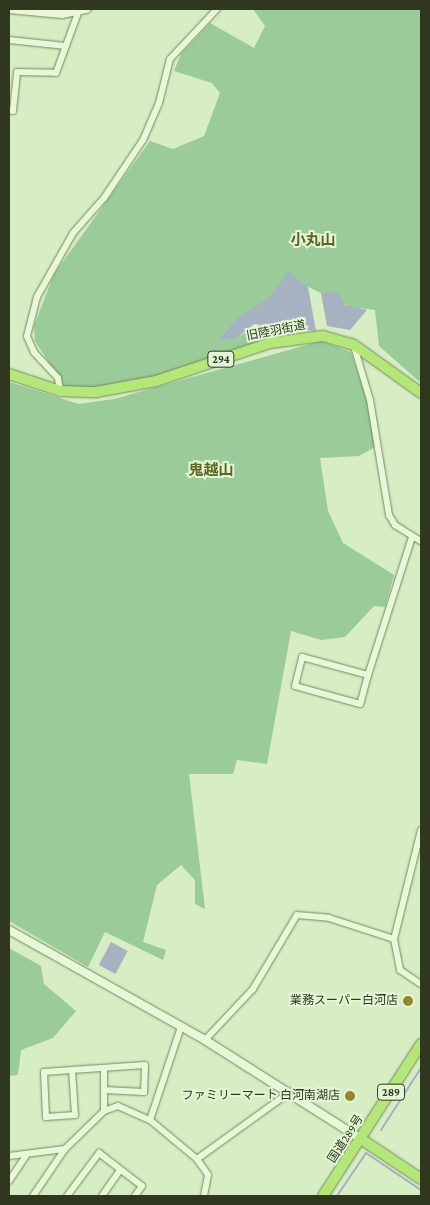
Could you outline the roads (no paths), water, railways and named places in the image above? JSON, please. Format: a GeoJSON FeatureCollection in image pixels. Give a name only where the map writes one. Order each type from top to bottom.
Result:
{"type":"FeatureCollection","features":[{"type":"Feature","properties":{"kind":"highway","name":"旧陸羽街道"},"geometry":{"type":"LineString","coordinates":[[9,374],[60,391],[96,392],[156,381],[292,339],[323,336],[354,345],[421,393]]}},
{"type":"Feature","properties":{"kind":"highway","name":"国道289号"},"geometry":{"type":"LineString","coordinates":[[323,1196],[421,1044]]}},
{"type":"Feature","properties":{"kind":"highway"},"geometry":{"type":"LineString","coordinates":[[361,1139],[421,1178]]}},
{"type":"Feature","properties":{"kind":"street"},"geometry":{"type":"LineString","coordinates":[[9,9],[78,12],[86,9]]}},
{"type":"Feature","properties":{"kind":"street"},"geometry":{"type":"LineString","coordinates":[[60,391],[58,378],[34,352],[27,336],[37,297],[73,233],[104,198],[143,140],[159,103],[170,59],[217,9]]}},
{"type":"Feature","properties":{"kind":"street"},"geometry":{"type":"LineString","coordinates":[[9,110],[13,111],[17,72],[54,75],[78,12]]}},
{"type":"Feature","properties":{"kind":"street"},"geometry":{"type":"LineString","coordinates":[[9,40],[66,46]]}},
{"type":"Feature","properties":{"kind":"street"},"geometry":{"type":"LineString","coordinates":[[354,345],[377,433],[389,515],[395,525],[421,541]]}},
{"type":"Feature","properties":{"kind":"street"},"geometry":{"type":"LineString","coordinates":[[368,675],[302,657],[295,686],[360,704],[412,537]]}},
{"type":"Feature","properties":{"kind":"street"},"geometry":{"type":"LineString","coordinates":[[421,830],[394,939],[400,970],[421,984]]}},
{"type":"Feature","properties":{"kind":"street"},"geometry":{"type":"LineString","coordinates":[[206,1040],[253,989],[297,915],[329,918],[394,939]]}},
{"type":"Feature","properties":{"kind":"street"},"geometry":{"type":"LineString","coordinates":[[9,930],[206,1040],[361,1139]]}},
{"type":"Feature","properties":{"kind":"street"},"geometry":{"type":"LineString","coordinates":[[150,1120],[182,1027]]}},
{"type":"Feature","properties":{"kind":"street"},"geometry":{"type":"LineString","coordinates":[[72,1070],[75,1115],[46,1116],[44,1072],[72,1070],[104,1068],[145,1065],[144,1092],[104,1090]]}},
{"type":"Feature","properties":{"kind":"street"},"geometry":{"type":"LineString","coordinates":[[104,1068],[104,1111]]}},
{"type":"Feature","properties":{"kind":"street"},"geometry":{"type":"LineString","coordinates":[[197,1159],[290,1092]]}},
{"type":"Feature","properties":{"kind":"street"},"geometry":{"type":"LineString","coordinates":[[33,1196],[65,1149],[104,1111],[124,1107],[150,1120],[197,1159],[208,1175],[204,1196]]}},
{"type":"Feature","properties":{"kind":"street"},"geometry":{"type":"LineString","coordinates":[[9,1156],[26,1156],[65,1149]]}},
{"type":"Feature","properties":{"kind":"street"},"geometry":{"type":"LineString","coordinates":[[67,1196],[98,1153],[142,1186],[135,1196]]}},
{"type":"Feature","properties":{"kind":"street"},"geometry":{"type":"LineString","coordinates":[[9,1181],[26,1156]]}},
{"type":"Feature","properties":{"kind":"street"},"geometry":{"type":"LineString","coordinates":[[102,1196],[120,1170]]}},
{"type":"Feature","properties":{"kind":"water"},"geometry":{"type":"Polygon","coordinates":[[[288,272],[308,287],[316,331],[254,324],[237,338],[219,340],[236,319],[269,298],[288,272]]]}},
{"type":"Feature","properties":{"kind":"water"},"geometry":{"type":"Polygon","coordinates":[[[336,291],[345,305],[367,310],[350,330],[327,326],[321,293],[336,291]]]}},
{"type":"Feature","properties":{"kind":"water"},"geometry":{"type":"Polygon","coordinates":[[[111,942],[128,951],[116,974],[99,965],[111,942]]]}},
{"type":"Feature","properties":{"kind":"waterway"},"geometry":{"type":"LineString","coordinates":[[381,1130],[421,1068]]}},
{"type":"Feature","properties":{"kind":"waterway"},"geometry":{"type":"LineString","coordinates":[[337,1196],[366,1153],[421,1190]]}},
{"type":"Feature","properties":{"kind":"place","name":"業務スーパー白河店"},"geometry":{"type":"Point","coordinates":[408,1001]}},
{"type":"Feature","properties":{"kind":"place","name":"ファミリーマート 白河南湖店"},"geometry":{"type":"Point","coordinates":[350,1096]}},
{"type":"Feature","properties":{"kind":"district","name":"小丸山"},"geometry":{"type":"Point","coordinates":[313,241]}},
{"type":"Feature","properties":{"kind":"district","name":"鬼越山"},"geometry":{"type":"Point","coordinates":[211,471]}}]}
